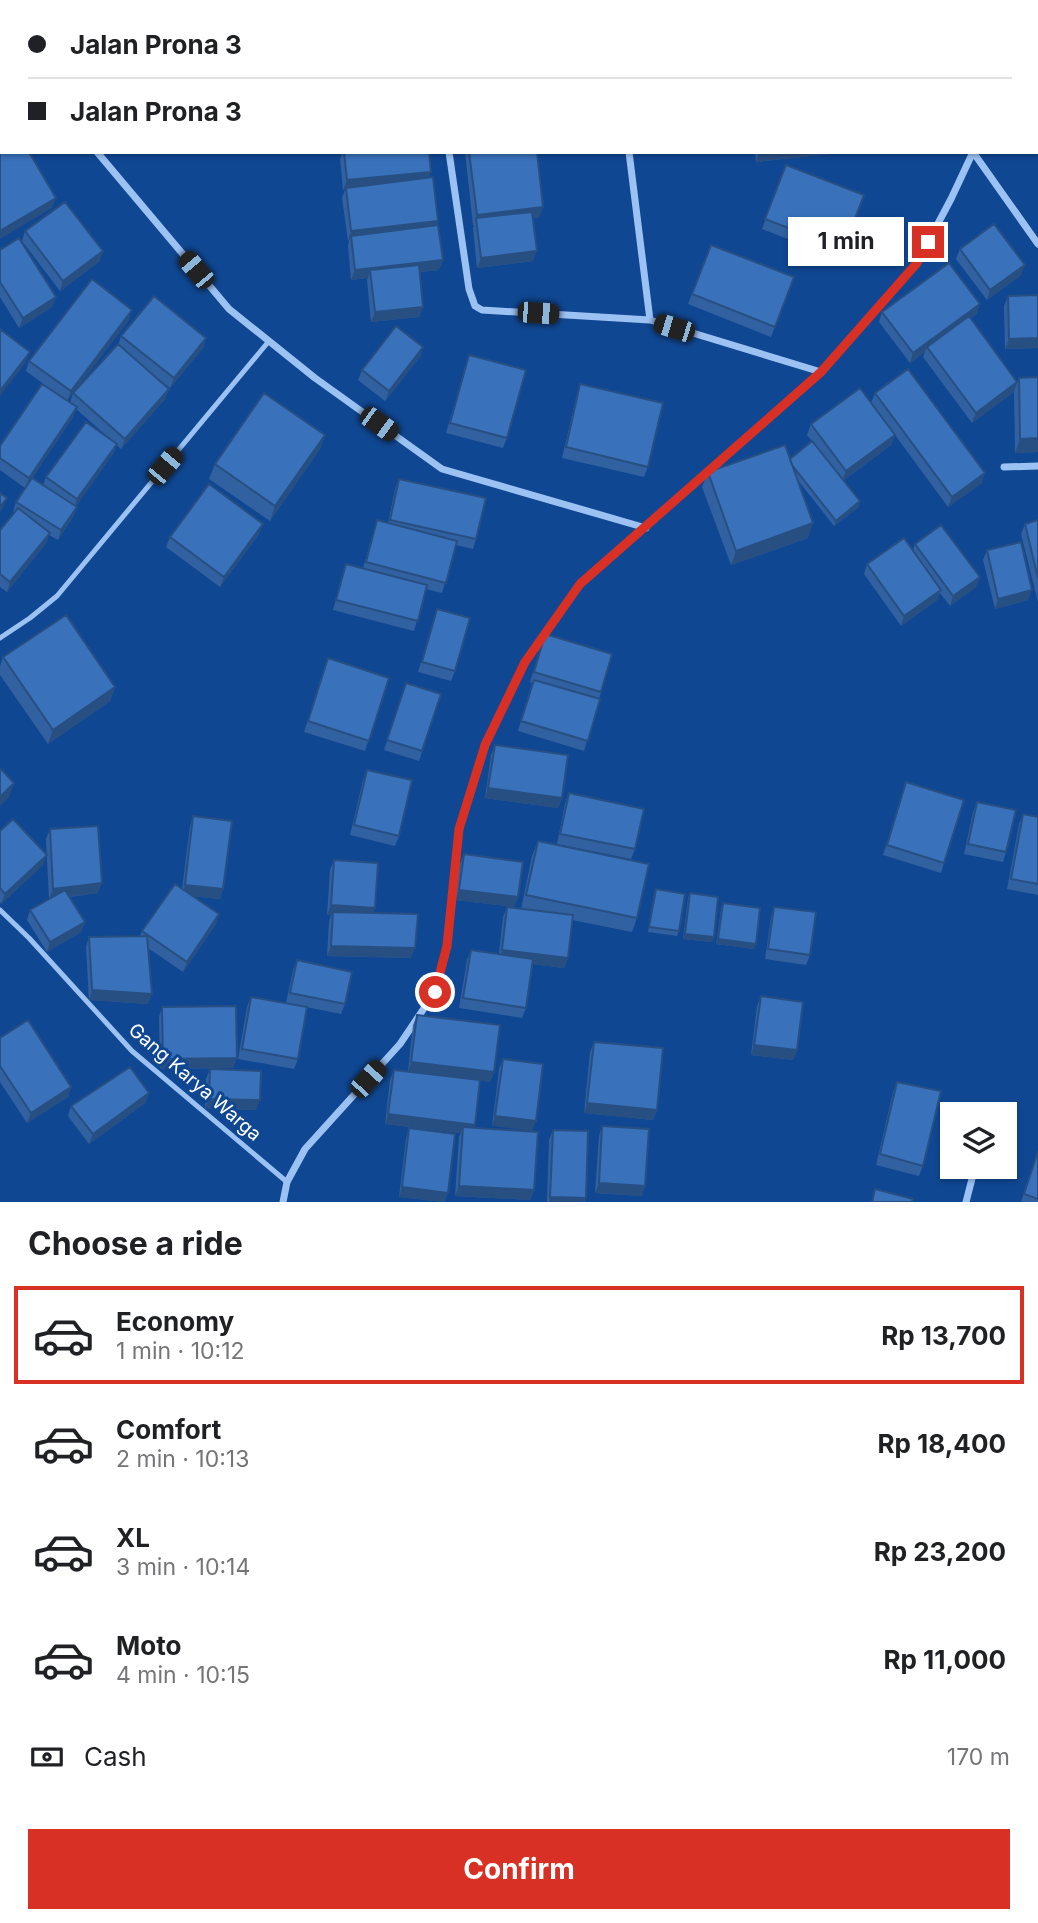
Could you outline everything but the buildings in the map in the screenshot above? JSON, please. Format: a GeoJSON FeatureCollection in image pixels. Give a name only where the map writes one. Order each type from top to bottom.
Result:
{"type":"FeatureCollection","features":[{"type":"Feature","properties":{"kind":"street"},"geometry":{"type":"LineString","coordinates":[[99,154],[229,309],[315,379],[442,469],[646,528]]}},
{"type":"Feature","properties":{"kind":"street"},"geometry":{"type":"LineString","coordinates":[[449,154],[475,306],[482,310],[650,320],[821,372]]}},
{"type":"Feature","properties":{"kind":"street"},"geometry":{"type":"LineString","coordinates":[[629,154],[650,320]]}},
{"type":"Feature","properties":{"kind":"street"},"geometry":{"type":"LineString","coordinates":[[283,1202],[287,1182],[305,1149],[400,1044],[435,992],[447,946],[459,829],[485,745],[525,662],[580,584],[821,372],[917,263],[972,154]]}},
{"type":"Feature","properties":{"kind":"street"},"geometry":{"type":"LineString","coordinates":[[974,154],[1038,244]]}},
{"type":"Feature","properties":{"kind":"street"},"geometry":{"type":"LineString","coordinates":[[1004,467],[1038,466]]}},
{"type":"Feature","properties":{"kind":"street"},"geometry":{"type":"LineString","coordinates":[[965,1202],[972,1179]]}},
{"type":"Feature","properties":{"kind":"lane"},"geometry":{"type":"LineString","coordinates":[[0,638],[57,596],[269,341]]}},
{"type":"Feature","properties":{"kind":"lane","name":"Gang Karya Warga"},"geometry":{"type":"LineString","coordinates":[[0,911],[29,938],[132,1051],[287,1182]]}},
{"type":"Feature","properties":{"kind":"route"},"geometry":{"type":"LineString","coordinates":[[435,992],[447,946],[459,829],[485,745],[525,662],[580,584],[821,372],[917,263],[928,242]]}}]}
